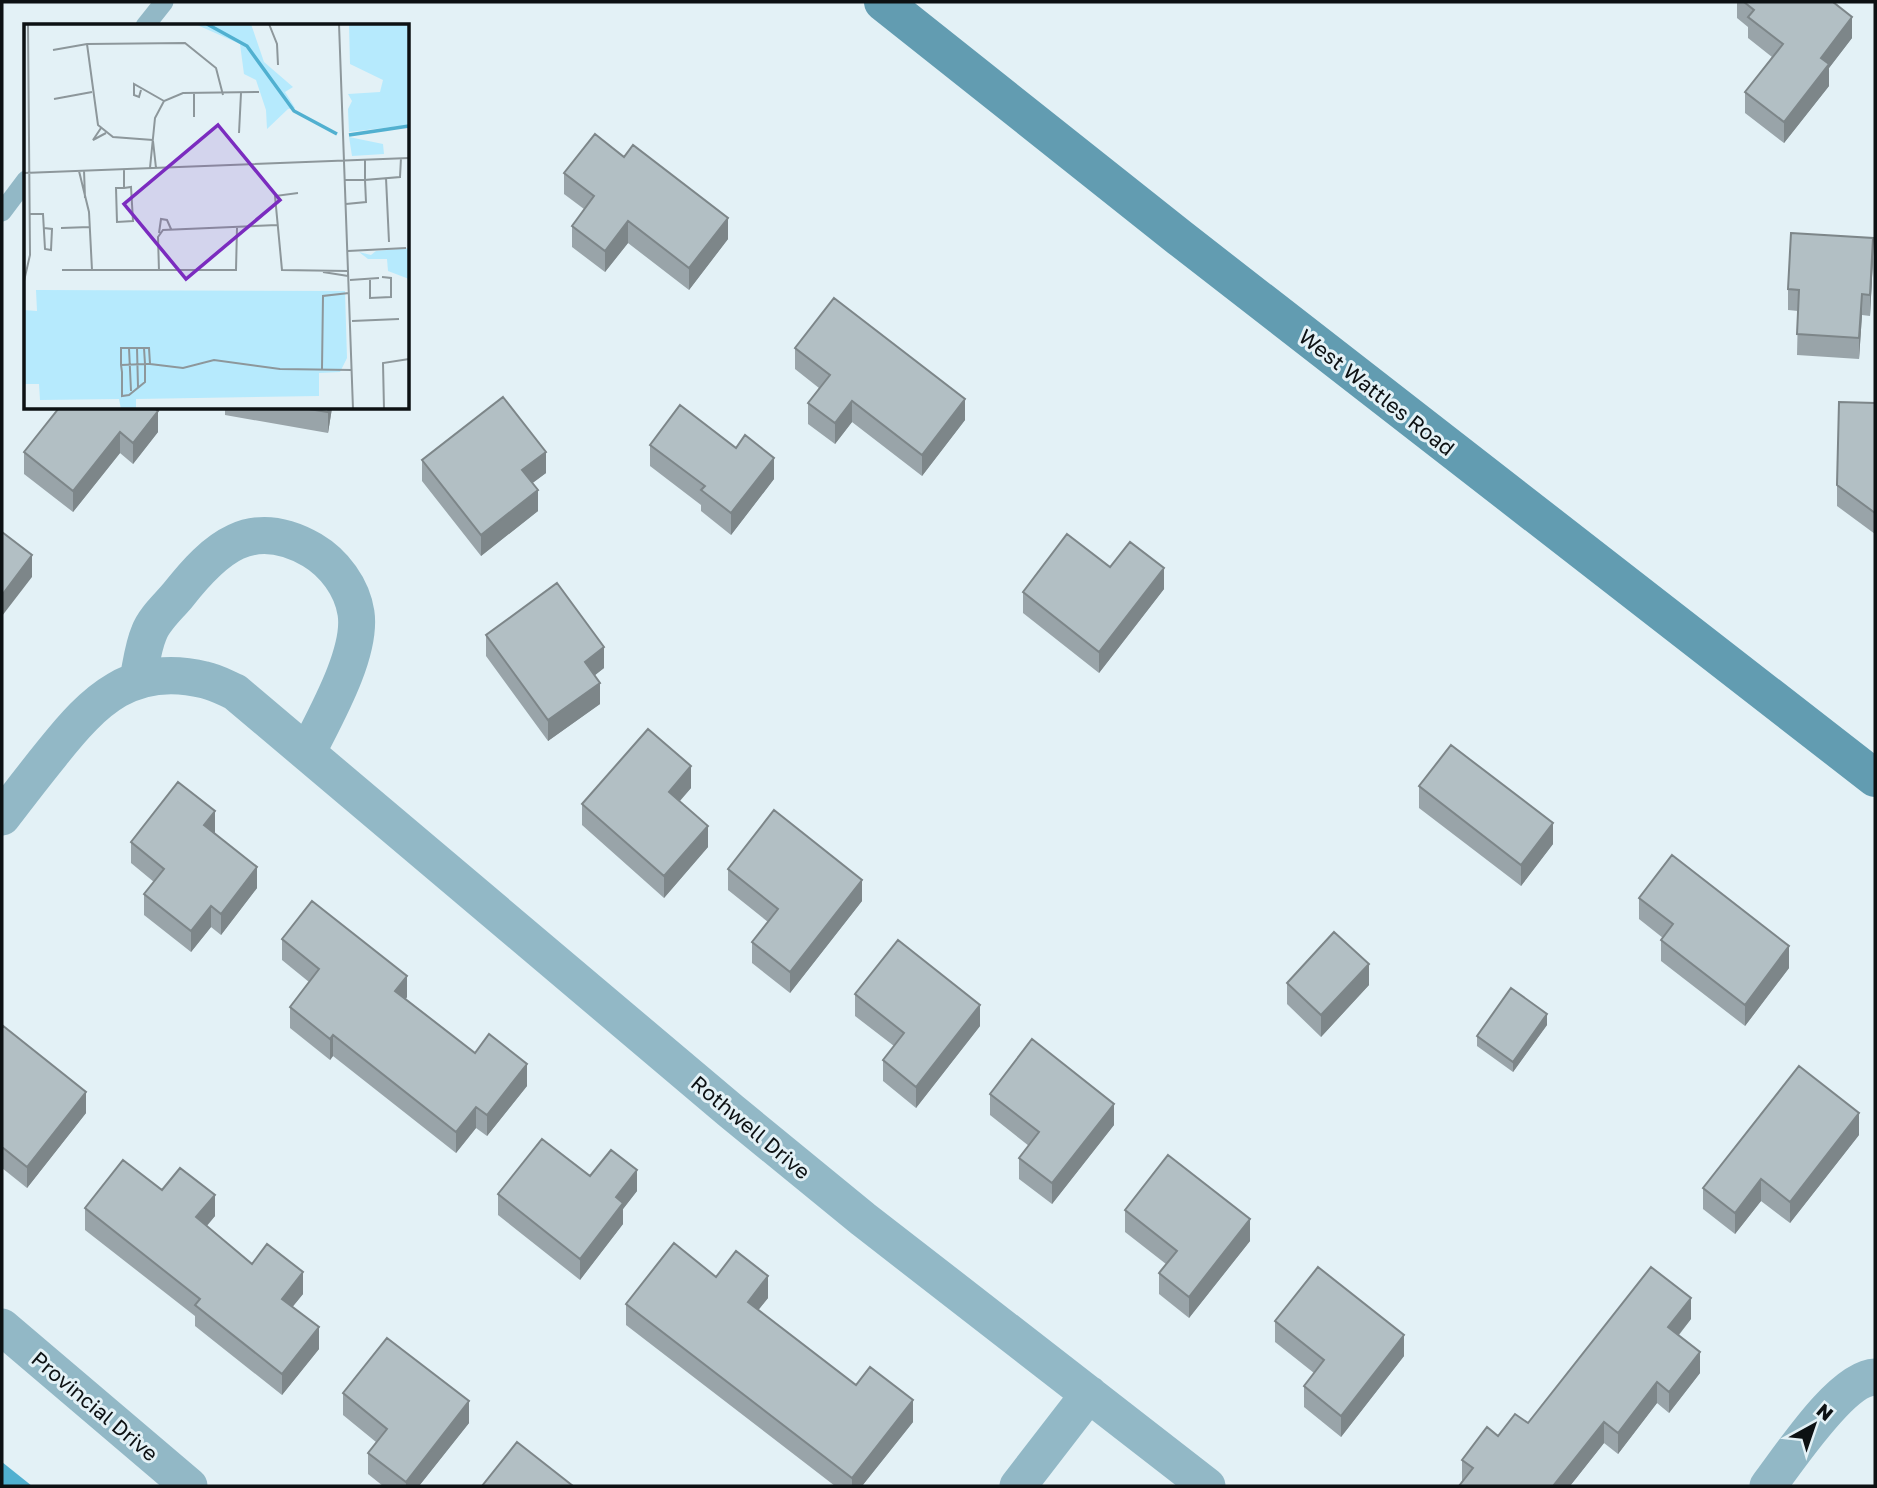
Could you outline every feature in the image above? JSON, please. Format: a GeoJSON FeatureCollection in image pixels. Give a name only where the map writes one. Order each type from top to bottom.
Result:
{"type":"FeatureCollection","features":[{"type":"Feature","properties":{"kind":"street","name":"West Wattles Road"},"geometry":{"type":"LineString","coordinates":[[883,2],[1180,238],[1875,778]]}},
{"type":"Feature","properties":{"kind":"street"},"geometry":{"type":"LineString","coordinates":[[138,679],[149,632],[198,569],[222,548],[237,541],[255,536],[291,538],[324,557],[344,579],[356,614],[352,650],[337,691],[307,753]]}},
{"type":"Feature","properties":{"kind":"street","name":"Rothwell Drive"},"geometry":{"type":"LineString","coordinates":[[2,817],[78,719],[106,695],[138,679],[174,676],[206,680],[235,692],[863,1219],[1207,1486]]}},
{"type":"Feature","properties":{"kind":"street","name":"Provincial Drive"},"geometry":{"type":"LineString","coordinates":[[2,1327],[189,1486]]}},
{"type":"Feature","properties":{"kind":"street"},"geometry":{"type":"LineString","coordinates":[[1768,1486],[1836,1400],[1850,1387],[1867,1377],[1875,1377]]}},
{"type":"Feature","properties":{"kind":"street"},"geometry":{"type":"LineString","coordinates":[[1018,1486],[1089,1394]]}},
{"type":"Feature","properties":{"kind":"lane"},"geometry":{"type":"LineString","coordinates":[[147,24],[164,2]]}},
{"type":"Feature","properties":{"kind":"lane"},"geometry":{"type":"LineString","coordinates":[[2,212],[24,183]]}},
{"type":"Feature","properties":{"kind":"water"},"geometry":{"type":"Polygon","coordinates":[[[2,1462],[32,1486],[2,1486],[2,1462]]]}},
{"type":"Feature","properties":{"kind":"building"},"geometry":{"type":"Polygon","coordinates":[[[1744,2],[1833,2],[1852,17],[1821,58],[1829,64],[1784,122],[1745,92],[1783,44],[1748,17],[1754,10],[1744,2]]]}},
{"type":"Feature","properties":{"kind":"building"},"geometry":{"type":"Polygon","coordinates":[[[595,134],[624,157],[633,145],[728,218],[689,268],[628,221],[605,251],[572,226],[594,196],[564,173],[595,134]]]}},
{"type":"Feature","properties":{"kind":"building"},"geometry":{"type":"Polygon","coordinates":[[[1791,233],[1873,238],[1870,295],[1862,294],[1859,338],[1797,334],[1799,290],[1788,289],[1791,233]]]}},
{"type":"Feature","properties":{"kind":"building"},"geometry":{"type":"Polygon","coordinates":[[[834,298],[965,399],[922,455],[852,401],[835,423],[808,403],[830,375],[795,348],[834,298]]]}},
{"type":"Feature","properties":{"kind":"building"},"geometry":{"type":"Polygon","coordinates":[[[503,397],[546,452],[522,470],[538,490],[481,535],[422,460],[503,397]]]}},
{"type":"Feature","properties":{"kind":"building"},"geometry":{"type":"Polygon","coordinates":[[[1839,402],[1875,403],[1875,513],[1837,485],[1839,402]]]}},
{"type":"Feature","properties":{"kind":"building"},"geometry":{"type":"Polygon","coordinates":[[[680,405],[736,448],[745,435],[774,458],[731,513],[701,490],[705,486],[650,445],[680,405]]]}},
{"type":"Feature","properties":{"kind":"building"},"geometry":{"type":"Polygon","coordinates":[[[57,410],[158,411],[133,443],[120,432],[73,491],[24,452],[57,410]]]}},
{"type":"Feature","properties":{"kind":"building"},"geometry":{"type":"Polygon","coordinates":[[[2,532],[32,555],[2,595],[2,532]]]}},
{"type":"Feature","properties":{"kind":"building"},"geometry":{"type":"Polygon","coordinates":[[[1067,534],[1110,567],[1130,542],[1164,568],[1099,652],[1023,592],[1067,534]]]}},
{"type":"Feature","properties":{"kind":"building"},"geometry":{"type":"Polygon","coordinates":[[[557,583],[604,647],[585,662],[600,683],[548,720],[486,635],[557,583]]]}},
{"type":"Feature","properties":{"kind":"building"},"geometry":{"type":"Polygon","coordinates":[[[648,729],[691,766],[669,792],[708,826],[664,876],[582,804],[648,729]]]}},
{"type":"Feature","properties":{"kind":"building"},"geometry":{"type":"Polygon","coordinates":[[[1451,745],[1553,823],[1521,865],[1419,786],[1451,745]]]}},
{"type":"Feature","properties":{"kind":"building"},"geometry":{"type":"Polygon","coordinates":[[[178,782],[215,811],[204,825],[257,867],[221,914],[211,906],[191,931],[144,894],[164,869],[131,842],[178,782]]]}},
{"type":"Feature","properties":{"kind":"building"},"geometry":{"type":"Polygon","coordinates":[[[774,810],[862,880],[790,972],[752,942],[778,909],[728,869],[774,810]]]}},
{"type":"Feature","properties":{"kind":"building"},"geometry":{"type":"Polygon","coordinates":[[[1672,855],[1789,946],[1745,1005],[1661,940],[1673,924],[1639,898],[1672,855]]]}},
{"type":"Feature","properties":{"kind":"building"},"geometry":{"type":"Polygon","coordinates":[[[312,901],[407,976],[395,991],[475,1053],[489,1034],[527,1064],[487,1115],[476,1107],[456,1132],[333,1035],[330,1039],[290,1007],[319,969],[282,939],[312,901]]]}},
{"type":"Feature","properties":{"kind":"building"},"geometry":{"type":"Polygon","coordinates":[[[1334,932],[1369,964],[1321,1015],[1287,983],[1334,932]]]}},
{"type":"Feature","properties":{"kind":"building"},"geometry":{"type":"Polygon","coordinates":[[[898,940],[980,1005],[916,1087],[883,1060],[904,1033],[855,994],[898,940]]]}},
{"type":"Feature","properties":{"kind":"building"},"geometry":{"type":"Polygon","coordinates":[[[1511,988],[1547,1014],[1513,1062],[1477,1036],[1511,988]]]}},
{"type":"Feature","properties":{"kind":"building"},"geometry":{"type":"Polygon","coordinates":[[[2,1025],[86,1092],[27,1167],[2,1147],[2,1025]]]}},
{"type":"Feature","properties":{"kind":"building"},"geometry":{"type":"Polygon","coordinates":[[[1032,1039],[1114,1104],[1052,1183],[1019,1158],[1039,1132],[990,1094],[1032,1039]]]}},
{"type":"Feature","properties":{"kind":"building"},"geometry":{"type":"Polygon","coordinates":[[[1799,1066],[1859,1113],[1790,1202],[1761,1179],[1735,1213],[1703,1188],[1799,1066]]]}},
{"type":"Feature","properties":{"kind":"building"},"geometry":{"type":"Polygon","coordinates":[[[542,1139],[590,1176],[611,1150],[637,1170],[616,1197],[623,1203],[580,1259],[498,1194],[542,1139]]]}},
{"type":"Feature","properties":{"kind":"building"},"geometry":{"type":"Polygon","coordinates":[[[1168,1155],[1250,1219],[1189,1297],[1159,1273],[1177,1251],[1125,1210],[1168,1155]]]}},
{"type":"Feature","properties":{"kind":"building"},"geometry":{"type":"Polygon","coordinates":[[[123,1160],[162,1190],[180,1168],[215,1195],[196,1217],[252,1264],[267,1244],[303,1272],[282,1299],[319,1327],[282,1374],[195,1305],[200,1299],[85,1208],[123,1160]]]}},
{"type":"Feature","properties":{"kind":"building"},"geometry":{"type":"Polygon","coordinates":[[[674,1243],[716,1277],[736,1251],[768,1276],[748,1302],[856,1385],[870,1367],[913,1400],[852,1478],[626,1304],[674,1243]]]}},
{"type":"Feature","properties":{"kind":"building"},"geometry":{"type":"Polygon","coordinates":[[[1318,1267],[1404,1335],[1341,1416],[1304,1386],[1324,1360],[1275,1321],[1318,1267]]]}},
{"type":"Feature","properties":{"kind":"building"},"geometry":{"type":"Polygon","coordinates":[[[1651,1267],[1691,1298],[1668,1327],[1700,1352],[1669,1392],[1657,1382],[1618,1433],[1604,1422],[1553,1486],[1459,1486],[1473,1468],[1462,1460],[1487,1427],[1498,1436],[1515,1414],[1528,1423],[1651,1267]]]}},
{"type":"Feature","properties":{"kind":"building"},"geometry":{"type":"Polygon","coordinates":[[[387,1338],[469,1401],[406,1482],[368,1453],[387,1429],[343,1393],[387,1338]]]}},
{"type":"Feature","properties":{"kind":"building"},"geometry":{"type":"Polygon","coordinates":[[[517,1442],[573,1486],[482,1486],[517,1442]]]}}]}
